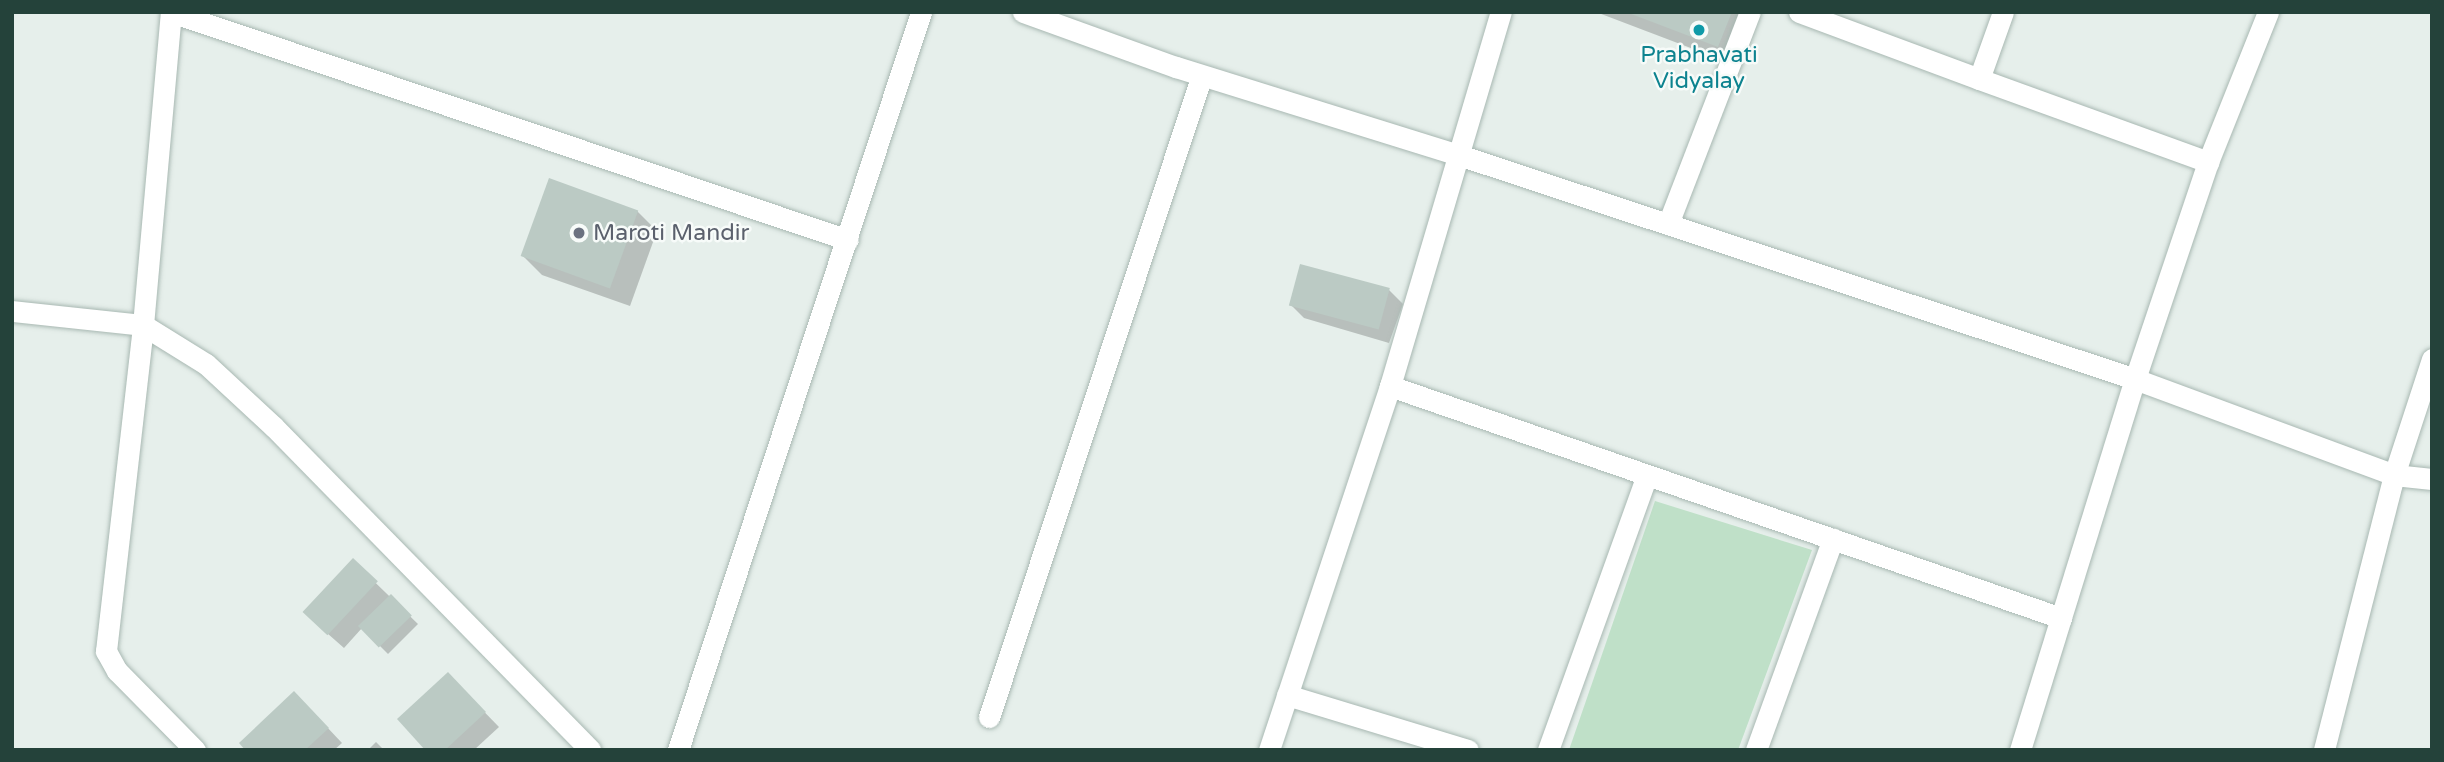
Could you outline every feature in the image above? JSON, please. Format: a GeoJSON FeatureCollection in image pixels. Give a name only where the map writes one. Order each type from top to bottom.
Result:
{"type":"FeatureCollection","features":[{"type":"Feature","properties":{"kind":"street"},"geometry":{"type":"LineString","coordinates":[[195,750],[117,671],[106,651],[143,325],[171,12],[848,240]]}},
{"type":"Feature","properties":{"kind":"street"},"geometry":{"type":"LineString","coordinates":[[678,750],[921,12]]}},
{"type":"Feature","properties":{"kind":"street"},"geometry":{"type":"LineString","coordinates":[[1023,12],[1202,75],[1456,154],[2135,379],[2394,475],[2432,479]]}},
{"type":"Feature","properties":{"kind":"street"},"geometry":{"type":"LineString","coordinates":[[1269,750],[1390,386],[1456,154],[1501,12]]}},
{"type":"Feature","properties":{"kind":"street"},"geometry":{"type":"LineString","coordinates":[[1668,224],[1750,12]]}},
{"type":"Feature","properties":{"kind":"street"},"geometry":{"type":"LineString","coordinates":[[1799,12],[2208,162]]}},
{"type":"Feature","properties":{"kind":"street"},"geometry":{"type":"LineString","coordinates":[[1979,79],[2003,12]]}},
{"type":"Feature","properties":{"kind":"street"},"geometry":{"type":"LineString","coordinates":[[2020,750],[2135,379],[2208,162],[2268,12]]}},
{"type":"Feature","properties":{"kind":"street"},"geometry":{"type":"LineString","coordinates":[[989,718],[1202,75]]}},
{"type":"Feature","properties":{"kind":"street"},"geometry":{"type":"LineString","coordinates":[[12,311],[143,325],[206,364],[274,426],[590,750]]}},
{"type":"Feature","properties":{"kind":"street"},"geometry":{"type":"LineString","coordinates":[[2324,750],[2394,475],[2432,359]]}},
{"type":"Feature","properties":{"kind":"street"},"geometry":{"type":"LineString","coordinates":[[1390,386],[2061,618]]}},
{"type":"Feature","properties":{"kind":"street"},"geometry":{"type":"LineString","coordinates":[[1548,750],[1647,475]]}},
{"type":"Feature","properties":{"kind":"street"},"geometry":{"type":"LineString","coordinates":[[1756,750],[1833,539]]}},
{"type":"Feature","properties":{"kind":"street"},"geometry":{"type":"LineString","coordinates":[[1287,695],[1468,750]]}},
{"type":"Feature","properties":{"kind":"green space"},"geometry":{"type":"Polygon","coordinates":[[[1655,501],[1812,550],[1738,750],[1569,750],[1655,501]]]}},
{"type":"Feature","properties":{"kind":"building","name":"Prabhavati Vidyalay"},"geometry":{"type":"Polygon","coordinates":[[[1626,12],[1732,12],[1718,47],[1626,12]]]}},
{"type":"Feature","properties":{"kind":"building","name":"Maroti Mandir"},"geometry":{"type":"Polygon","coordinates":[[[549,178],[638,210],[610,288],[521,256],[549,178]]]}},
{"type":"Feature","properties":{"kind":"building"},"geometry":{"type":"Polygon","coordinates":[[[1300,264],[1390,288],[1379,330],[1289,306],[1300,264]]]}},
{"type":"Feature","properties":{"kind":"building"},"geometry":{"type":"Polygon","coordinates":[[[353,558],[378,581],[327,635],[303,612],[353,558]]]}},
{"type":"Feature","properties":{"kind":"building"},"geometry":{"type":"Polygon","coordinates":[[[391,594],[412,616],[379,648],[358,626],[391,594]]]}},
{"type":"Feature","properties":{"kind":"building"},"geometry":{"type":"Polygon","coordinates":[[[448,672],[486,712],[445,750],[425,750],[397,719],[448,672]]]}},
{"type":"Feature","properties":{"kind":"building"},"geometry":{"type":"Polygon","coordinates":[[[294,691],[329,728],[305,750],[245,750],[239,743],[294,691]]]}},
{"type":"Feature","properties":{"kind":"place","name":"Prabhavati Vidyalay"},"geometry":{"type":"Point","coordinates":[1699,30]}},
{"type":"Feature","properties":{"kind":"place","name":"Maroti Mandir"},"geometry":{"type":"Point","coordinates":[579,233]}}]}
